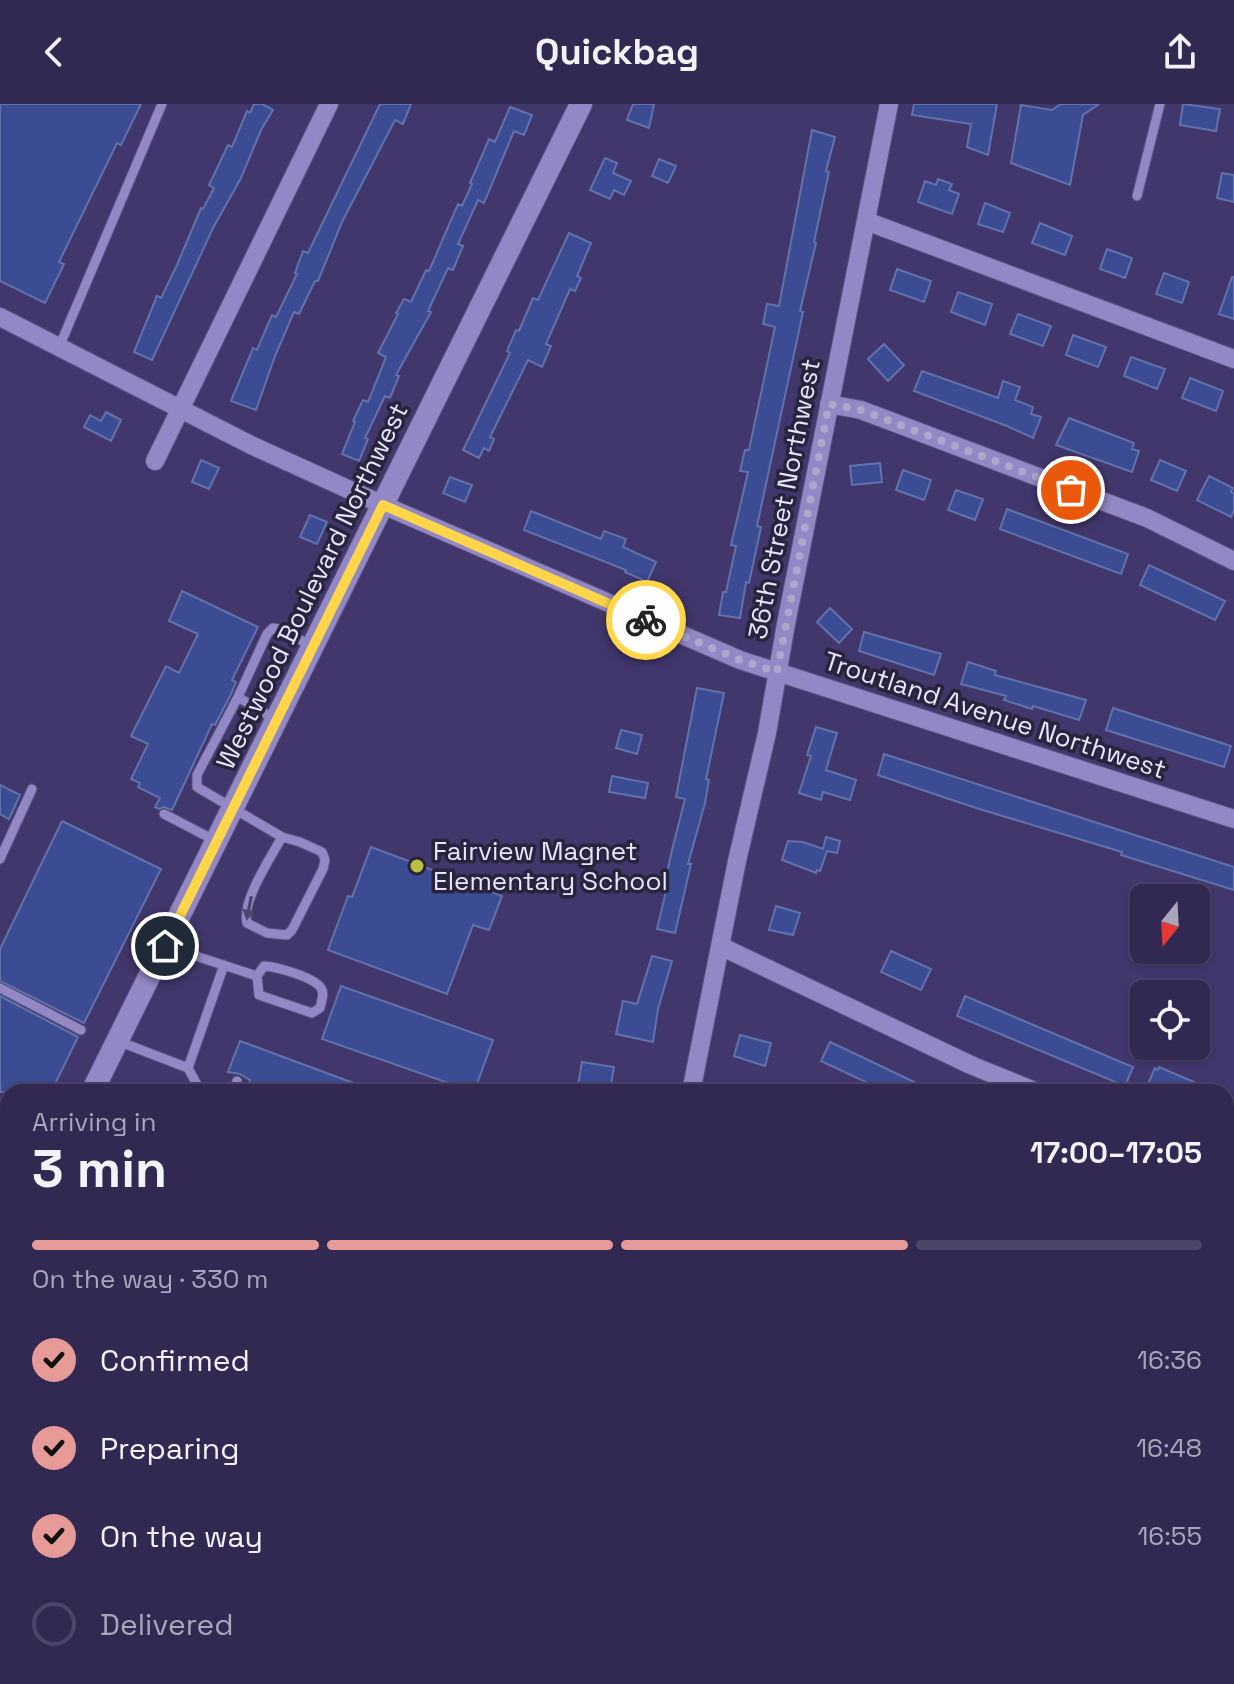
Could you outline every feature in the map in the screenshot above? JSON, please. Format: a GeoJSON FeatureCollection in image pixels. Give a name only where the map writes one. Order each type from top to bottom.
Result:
{"type":"FeatureCollection","features":[{"type":"Feature","properties":{"kind":"street"},"geometry":{"type":"LineString","coordinates":[[155,461],[329,104]]}},
{"type":"Feature","properties":{"kind":"street","name":"Westwood Boulevard Northwest"},"geometry":{"type":"LineString","coordinates":[[96,1084],[581,104]]}},
{"type":"Feature","properties":{"kind":"street","name":"36th Street Northwest"},"geometry":{"type":"LineString","coordinates":[[693,1084],[767,733],[889,104]]}},
{"type":"Feature","properties":{"kind":"street"},"geometry":{"type":"LineString","coordinates":[[866,221],[1234,359]]}},
{"type":"Feature","properties":{"kind":"street","name":"Troutland Avenue Northwest"},"geometry":{"type":"LineString","coordinates":[[0,317],[253,446],[740,660],[1234,819]]}},
{"type":"Feature","properties":{"kind":"street"},"geometry":{"type":"LineString","coordinates":[[829,404],[861,410],[1147,518],[1234,561]]}},
{"type":"Feature","properties":{"kind":"street"},"geometry":{"type":"LineString","coordinates":[[720,946],[1017,1084]]}},
{"type":"Feature","properties":{"kind":"lane"},"geometry":{"type":"LineString","coordinates":[[60,345],[162,104]]}},
{"type":"Feature","properties":{"kind":"lane"},"geometry":{"type":"LineString","coordinates":[[1137,196],[1160,104]]}},
{"type":"Feature","properties":{"kind":"lane"},"geometry":{"type":"LineString","coordinates":[[282,837],[250,899],[245,917],[247,923],[267,933],[287,935],[325,860],[322,852],[282,837],[197,787],[197,775],[267,634],[273,628],[283,630],[313,647]]}},
{"type":"Feature","properties":{"kind":"lane"},"geometry":{"type":"LineString","coordinates":[[238,697],[277,721]]}},
{"type":"Feature","properties":{"kind":"lane"},"geometry":{"type":"LineString","coordinates":[[0,859],[32,789]]}},
{"type":"Feature","properties":{"kind":"lane"},"geometry":{"type":"LineString","coordinates":[[164,814],[217,842]]}},
{"type":"Feature","properties":{"kind":"lane"},"geometry":{"type":"LineString","coordinates":[[165,946],[257,976]]}},
{"type":"Feature","properties":{"kind":"lane"},"geometry":{"type":"LineString","coordinates":[[188,1068],[224,965]]}},
{"type":"Feature","properties":{"kind":"lane"},"geometry":{"type":"LineString","coordinates":[[264,966],[305,977],[321,987],[320,1008],[312,1013],[298,1011],[259,995],[257,976],[264,966]]}},
{"type":"Feature","properties":{"kind":"lane"},"geometry":{"type":"LineString","coordinates":[[0,988],[81,1030]]}},
{"type":"Feature","properties":{"kind":"lane"},"geometry":{"type":"LineString","coordinates":[[118,1041],[188,1068],[197,1084]]}},
{"type":"Feature","properties":{"kind":"building"},"geometry":{"type":"Polygon","coordinates":[[[0,104],[141,104],[121,145],[117,143],[59,262],[64,264],[45,303],[0,281],[0,104]]]}},
{"type":"Feature","properties":{"kind":"building"},"geometry":{"type":"Polygon","coordinates":[[[254,104],[262,104],[273,110],[213,228],[152,360],[134,352],[157,296],[161,298],[201,208],[214,188],[209,185],[228,145],[232,147],[247,111],[250,113],[254,104]]]}},
{"type":"Feature","properties":{"kind":"building"},"geometry":{"type":"Polygon","coordinates":[[[380,104],[411,104],[403,124],[395,120],[342,222],[318,281],[315,281],[299,314],[294,312],[256,410],[231,401],[253,348],[257,350],[272,315],[276,317],[297,274],[303,251],[308,253],[380,104]]]}},
{"type":"Feature","properties":{"kind":"building"},"geometry":{"type":"Polygon","coordinates":[[[633,104],[654,104],[649,128],[627,120],[633,104]]]}},
{"type":"Feature","properties":{"kind":"building"},"geometry":{"type":"Polygon","coordinates":[[[914,104],[997,104],[988,155],[967,147],[971,124],[912,115],[914,104]]]}},
{"type":"Feature","properties":{"kind":"building"},"geometry":{"type":"Polygon","coordinates":[[[1061,104],[1099,104],[1083,115],[1070,185],[1011,163],[1021,105],[1052,110],[1061,104]]]}},
{"type":"Feature","properties":{"kind":"building"},"geometry":{"type":"Polygon","coordinates":[[[1183,104],[1220,109],[1216,131],[1180,125],[1183,104]]]}},
{"type":"Feature","properties":{"kind":"building"},"geometry":{"type":"Polygon","coordinates":[[[510,107],[532,115],[524,135],[514,131],[484,203],[478,200],[458,244],[463,246],[453,270],[448,268],[428,311],[431,312],[396,375],[399,376],[390,398],[385,396],[365,438],[368,439],[359,461],[342,454],[353,421],[363,400],[368,402],[386,357],[378,353],[396,313],[404,299],[411,302],[426,270],[429,271],[458,204],[462,206],[472,184],[489,139],[495,142],[510,107]]]}},
{"type":"Feature","properties":{"kind":"building"},"geometry":{"type":"Polygon","coordinates":[[[812,130],[835,137],[800,311],[803,312],[740,618],[719,615],[736,546],[731,545],[748,472],[740,471],[745,450],[749,450],[775,327],[763,324],[767,304],[779,306],[812,130]]]}},
{"type":"Feature","properties":{"kind":"building"},"geometry":{"type":"Polygon","coordinates":[[[605,158],[617,163],[613,173],[631,181],[624,195],[614,190],[610,199],[590,190],[605,158]]]}},
{"type":"Feature","properties":{"kind":"building"},"geometry":{"type":"Polygon","coordinates":[[[659,159],[676,166],[668,183],[652,176],[659,159]]]}},
{"type":"Feature","properties":{"kind":"building"},"geometry":{"type":"Polygon","coordinates":[[[1222,173],[1234,175],[1234,202],[1217,198],[1222,173]]]}},
{"type":"Feature","properties":{"kind":"building"},"geometry":{"type":"Polygon","coordinates":[[[938,179],[952,184],[949,190],[959,194],[952,214],[918,202],[925,181],[936,185],[938,179]]]}},
{"type":"Feature","properties":{"kind":"building"},"geometry":{"type":"Polygon","coordinates":[[[985,203],[1010,213],[1003,232],[978,224],[985,203]]]}},
{"type":"Feature","properties":{"kind":"building"},"geometry":{"type":"Polygon","coordinates":[[[1040,223],[1072,236],[1065,255],[1032,243],[1040,223]]]}},
{"type":"Feature","properties":{"kind":"building"},"geometry":{"type":"Polygon","coordinates":[[[569,233],[591,243],[577,276],[581,278],[575,291],[570,289],[546,344],[551,346],[542,367],[528,360],[490,437],[494,439],[489,451],[484,448],[479,458],[463,450],[510,353],[507,351],[516,330],[519,331],[533,298],[538,300],[569,233]]]}},
{"type":"Feature","properties":{"kind":"building"},"geometry":{"type":"Polygon","coordinates":[[[1107,249],[1132,258],[1125,278],[1100,269],[1107,249]]]}},
{"type":"Feature","properties":{"kind":"building"},"geometry":{"type":"Polygon","coordinates":[[[897,269],[931,281],[924,302],[890,290],[897,269]]]}},
{"type":"Feature","properties":{"kind":"building"},"geometry":{"type":"Polygon","coordinates":[[[1164,273],[1189,282],[1182,303],[1156,294],[1164,273]]]}},
{"type":"Feature","properties":{"kind":"building"},"geometry":{"type":"Polygon","coordinates":[[[1234,277],[1234,319],[1219,314],[1234,277]]]}},
{"type":"Feature","properties":{"kind":"building"},"geometry":{"type":"Polygon","coordinates":[[[958,292],[992,304],[985,325],[951,312],[958,292]]]}},
{"type":"Feature","properties":{"kind":"building"},"geometry":{"type":"Polygon","coordinates":[[[1018,314],[1051,326],[1043,346],[1010,334],[1018,314]]]}},
{"type":"Feature","properties":{"kind":"building"},"geometry":{"type":"Polygon","coordinates":[[[1073,335],[1106,347],[1098,367],[1066,355],[1073,335]]]}},
{"type":"Feature","properties":{"kind":"building"},"geometry":{"type":"Polygon","coordinates":[[[884,344],[904,365],[888,381],[868,359],[884,344]]]}},
{"type":"Feature","properties":{"kind":"building"},"geometry":{"type":"Polygon","coordinates":[[[1131,357],[1165,369],[1157,389],[1124,376],[1131,357]]]}},
{"type":"Feature","properties":{"kind":"building"},"geometry":{"type":"Polygon","coordinates":[[[922,371],[998,398],[1003,381],[1020,387],[1015,400],[1033,407],[1031,414],[1041,417],[1033,438],[914,391],[922,371]]]}},
{"type":"Feature","properties":{"kind":"building"},"geometry":{"type":"Polygon","coordinates":[[[1190,378],[1223,391],[1216,411],[1182,398],[1190,378]]]}},
{"type":"Feature","properties":{"kind":"building"},"geometry":{"type":"Polygon","coordinates":[[[106,412],[121,420],[111,441],[84,427],[90,415],[101,421],[106,412]]]}},
{"type":"Feature","properties":{"kind":"building"},"geometry":{"type":"Polygon","coordinates":[[[1069,418],[1134,443],[1132,449],[1139,451],[1132,472],[1056,445],[1069,418]]]}},
{"type":"Feature","properties":{"kind":"building"},"geometry":{"type":"Polygon","coordinates":[[[201,460],[219,468],[209,489],[192,482],[201,460]]]}},
{"type":"Feature","properties":{"kind":"building"},"geometry":{"type":"Polygon","coordinates":[[[1160,460],[1186,471],[1177,491],[1151,480],[1160,460]]]}},
{"type":"Feature","properties":{"kind":"building"},"geometry":{"type":"Polygon","coordinates":[[[880,463],[882,482],[852,485],[850,466],[880,463]]]}},
{"type":"Feature","properties":{"kind":"building"},"geometry":{"type":"Polygon","coordinates":[[[903,470],[931,480],[924,500],[896,490],[903,470]]]}},
{"type":"Feature","properties":{"kind":"building"},"geometry":{"type":"Polygon","coordinates":[[[1209,476],[1233,488],[1234,510],[1231,517],[1197,500],[1209,476]]]}},
{"type":"Feature","properties":{"kind":"building"},"geometry":{"type":"Polygon","coordinates":[[[450,477],[472,485],[465,502],[443,493],[450,477]]]}},
{"type":"Feature","properties":{"kind":"building"},"geometry":{"type":"Polygon","coordinates":[[[956,490],[983,499],[975,520],[948,510],[956,490]]]}},
{"type":"Feature","properties":{"kind":"building"},"geometry":{"type":"Polygon","coordinates":[[[1007,509],[1128,554],[1121,574],[1000,529],[1007,509]]]}},
{"type":"Feature","properties":{"kind":"building"},"geometry":{"type":"Polygon","coordinates":[[[531,511],[601,539],[604,531],[626,539],[623,547],[656,562],[647,582],[626,570],[524,530],[531,511]]]}},
{"type":"Feature","properties":{"kind":"building"},"geometry":{"type":"Polygon","coordinates":[[[310,515],[327,522],[317,544],[300,537],[310,515]]]}},
{"type":"Feature","properties":{"kind":"building"},"geometry":{"type":"Polygon","coordinates":[[[1149,565],[1225,601],[1215,620],[1140,585],[1149,565]]]}},
{"type":"Feature","properties":{"kind":"building"},"geometry":{"type":"Polygon","coordinates":[[[182,591],[258,627],[232,680],[236,682],[231,694],[215,725],[212,724],[172,810],[155,807],[160,798],[138,787],[140,783],[131,779],[148,744],[131,736],[166,666],[179,673],[198,634],[169,621],[182,591]]]}},
{"type":"Feature","properties":{"kind":"building"},"geometry":{"type":"Polygon","coordinates":[[[830,608],[852,629],[839,643],[817,622],[830,608]]]}},
{"type":"Feature","properties":{"kind":"building"},"geometry":{"type":"Polygon","coordinates":[[[864,632],[941,654],[934,675],[859,651],[864,632]]]}},
{"type":"Feature","properties":{"kind":"building"},"geometry":{"type":"Polygon","coordinates":[[[968,662],[996,671],[995,675],[1086,700],[1079,720],[1033,706],[1032,709],[1004,700],[1006,696],[961,684],[968,662]]]}},
{"type":"Feature","properties":{"kind":"building"},"geometry":{"type":"Polygon","coordinates":[[[697,688],[724,693],[706,779],[709,780],[705,803],[688,864],[691,864],[675,933],[657,929],[685,799],[676,797],[697,688]]]}},
{"type":"Feature","properties":{"kind":"building"},"geometry":{"type":"Polygon","coordinates":[[[1113,708],[1231,746],[1224,767],[1106,730],[1113,708]]]}},
{"type":"Feature","properties":{"kind":"building"},"geometry":{"type":"Polygon","coordinates":[[[816,727],[837,733],[826,770],[856,780],[850,800],[823,792],[821,800],[799,793],[816,727]]]}},
{"type":"Feature","properties":{"kind":"building"},"geometry":{"type":"Polygon","coordinates":[[[621,730],[642,735],[637,754],[616,748],[621,730]]]}},
{"type":"Feature","properties":{"kind":"building"},"geometry":{"type":"Polygon","coordinates":[[[884,754],[1234,867],[1234,890],[878,775],[884,754]]]}},
{"type":"Feature","properties":{"kind":"building"},"geometry":{"type":"Polygon","coordinates":[[[612,776],[648,783],[645,798],[609,792],[612,776]]]}},
{"type":"Feature","properties":{"kind":"building"},"geometry":{"type":"Polygon","coordinates":[[[0,785],[20,795],[9,819],[0,814],[0,785]]]}},
{"type":"Feature","properties":{"kind":"building"},"geometry":{"type":"Polygon","coordinates":[[[62,821],[161,869],[84,1023],[0,981],[0,949],[62,821]]]}},
{"type":"Feature","properties":{"kind":"building"},"geometry":{"type":"Polygon","coordinates":[[[826,837],[840,841],[837,853],[827,851],[820,871],[816,873],[782,860],[788,841],[823,849],[826,837]]]}},
{"type":"Feature","properties":{"kind":"building"},"geometry":{"type":"Polygon","coordinates":[[[371,847],[502,896],[489,930],[473,925],[447,994],[328,950],[371,847]]]}},
{"type":"Feature","properties":{"kind":"building"},"geometry":{"type":"Polygon","coordinates":[[[776,906],[800,913],[793,935],[769,930],[776,906]]]}},
{"type":"Feature","properties":{"kind":"building"},"geometry":{"type":"Polygon","coordinates":[[[891,951],[931,969],[921,990],[881,972],[891,951]]]}},
{"type":"Feature","properties":{"kind":"building"},"geometry":{"type":"Polygon","coordinates":[[[652,956],[672,961],[658,1009],[653,1042],[616,1034],[623,1001],[637,1004],[652,956]]]}},
{"type":"Feature","properties":{"kind":"building"},"geometry":{"type":"Polygon","coordinates":[[[341,986],[493,1040],[477,1084],[451,1084],[322,1039],[341,986]]]}},
{"type":"Feature","properties":{"kind":"building"},"geometry":{"type":"Polygon","coordinates":[[[0,996],[78,1037],[55,1084],[0,1084],[0,996]]]}},
{"type":"Feature","properties":{"kind":"building"},"geometry":{"type":"Polygon","coordinates":[[[965,996],[1133,1067],[1126,1084],[1120,1084],[957,1016],[965,996]]]}},
{"type":"Feature","properties":{"kind":"building"},"geometry":{"type":"Polygon","coordinates":[[[740,1035],[771,1043],[765,1066],[734,1056],[740,1035]]]}},
{"type":"Feature","properties":{"kind":"building"},"geometry":{"type":"Polygon","coordinates":[[[240,1041],[356,1084],[249,1084],[250,1080],[240,1074],[228,1072],[240,1041]]]}},
{"type":"Feature","properties":{"kind":"building"},"geometry":{"type":"Polygon","coordinates":[[[830,1042],[918,1084],[870,1084],[821,1061],[830,1042]]]}},
{"type":"Feature","properties":{"kind":"building"},"geometry":{"type":"Polygon","coordinates":[[[582,1062],[614,1067],[611,1084],[578,1084],[582,1062]]]}},
{"type":"Feature","properties":{"kind":"building"},"geometry":{"type":"Polygon","coordinates":[[[1159,1067],[1194,1082],[1148,1084],[1155,1068],[1158,1070],[1159,1067]]]}},
{"type":"Feature","properties":{"kind":"way so far"},"geometry":{"type":"LineString","coordinates":[[646,620],[740,660],[777,672],[829,404],[861,410],[1071,490]]}},
{"type":"Feature","properties":{"kind":"place","name":"Fairview Magnet Elementary School"},"geometry":{"type":"Point","coordinates":[417,866]}},
{"type":"Feature","properties":{"kind":"route"},"geometry":{"type":"LineString","coordinates":[[165,946],[383,505],[646,620]]}}]}
